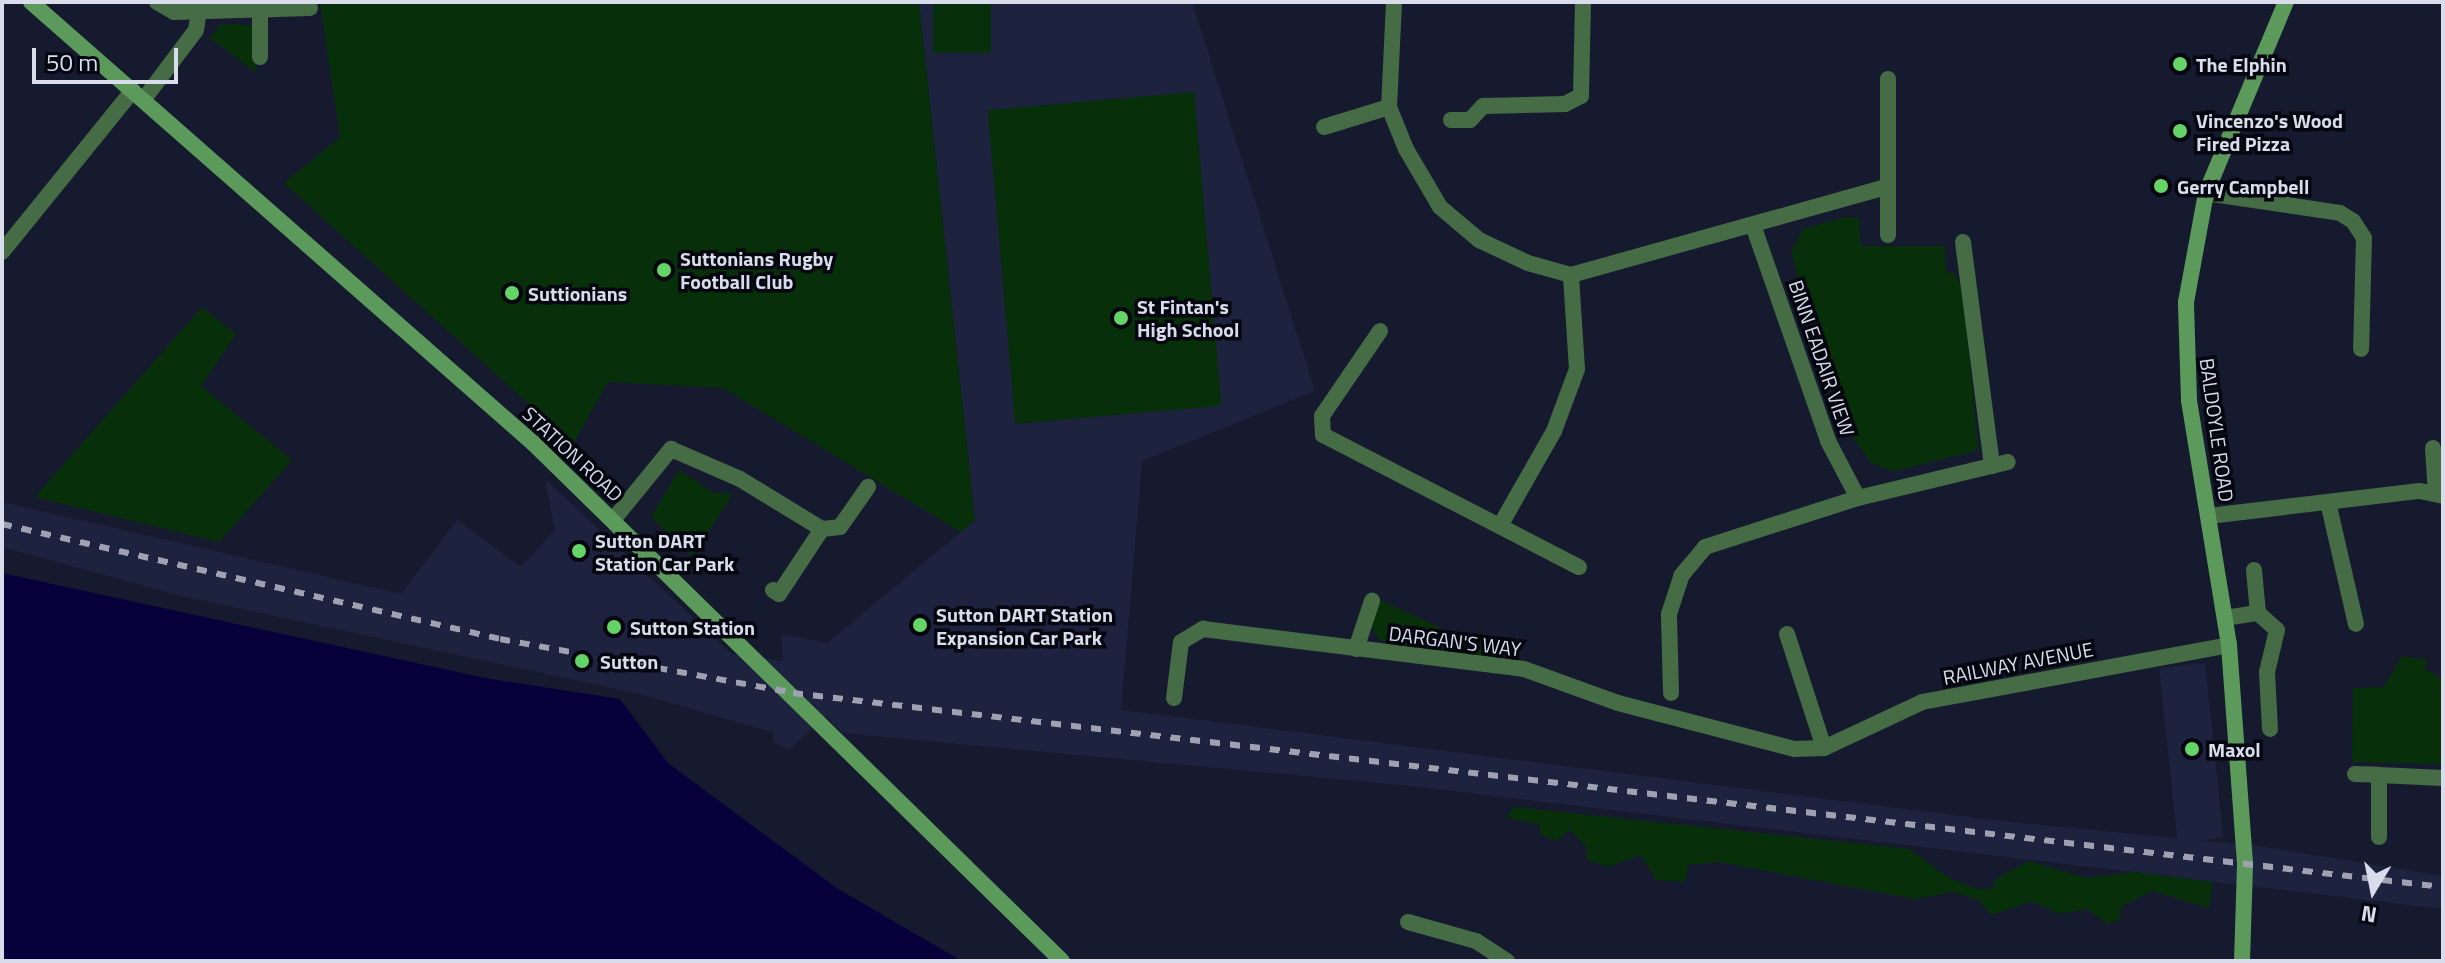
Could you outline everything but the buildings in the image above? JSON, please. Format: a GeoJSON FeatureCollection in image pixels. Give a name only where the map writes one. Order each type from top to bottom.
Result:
{"type":"FeatureCollection","features":[{"type":"Feature","properties":{"kind":"main road","name":"STATION ROAD"},"geometry":{"type":"LineString","coordinates":[[31,2],[613,520],[1062,961]]}},
{"type":"Feature","properties":{"kind":"main road","name":"BALDOYLE ROAD"},"geometry":{"type":"LineString","coordinates":[[2242,961],[2243,831],[2229,645],[2185,346],[2190,263],[2206,193],[2286,2]]}},
{"type":"Feature","properties":{"kind":"street"},"geometry":{"type":"LineString","coordinates":[[157,2],[174,12],[310,8]]}},
{"type":"Feature","properties":{"kind":"street"},"geometry":{"type":"LineString","coordinates":[[1394,2],[1389,107],[1440,207],[1479,240],[1571,275],[1754,228],[1887,187]]}},
{"type":"Feature","properties":{"kind":"street"},"geometry":{"type":"LineString","coordinates":[[1451,120],[1470,120],[1483,106],[1565,104],[1581,96],[1583,2]]}},
{"type":"Feature","properties":{"kind":"street"},"geometry":{"type":"LineString","coordinates":[[260,9],[260,57]]}},
{"type":"Feature","properties":{"kind":"street"},"geometry":{"type":"LineString","coordinates":[[2,252],[196,30],[199,11]]}},
{"type":"Feature","properties":{"kind":"street"},"geometry":{"type":"LineString","coordinates":[[1888,79],[1888,235]]}},
{"type":"Feature","properties":{"kind":"street"},"geometry":{"type":"LineString","coordinates":[[1324,127],[1389,107]]}},
{"type":"Feature","properties":{"kind":"street"},"geometry":{"type":"LineString","coordinates":[[2206,193],[2340,213],[2353,221],[2364,238],[2361,349]]}},
{"type":"Feature","properties":{"kind":"street","name":"BINN EADAIR VIEW"},"geometry":{"type":"LineString","coordinates":[[1754,228],[1828,441],[1858,498]]}},
{"type":"Feature","properties":{"kind":"street"},"geometry":{"type":"LineString","coordinates":[[1671,693],[1669,614],[1681,576],[1705,547],[1858,498],[2000,464],[1963,242]]}},
{"type":"Feature","properties":{"kind":"street"},"geometry":{"type":"LineString","coordinates":[[1501,524],[1554,431],[1577,369],[1571,275]]}},
{"type":"Feature","properties":{"kind":"street"},"geometry":{"type":"LineString","coordinates":[[1380,331],[1322,416],[1323,435],[1501,524],[1579,567]]}},
{"type":"Feature","properties":{"kind":"street"},"geometry":{"type":"LineString","coordinates":[[2209,516],[2328,502],[2440,494],[2433,448]]}},
{"type":"Feature","properties":{"kind":"street"},"geometry":{"type":"LineString","coordinates":[[613,520],[658,457],[671,449],[740,479],[822,529],[840,527],[868,487]]}},
{"type":"Feature","properties":{"kind":"street"},"geometry":{"type":"LineString","coordinates":[[2328,502],[2356,624]]}},
{"type":"Feature","properties":{"kind":"street"},"geometry":{"type":"LineString","coordinates":[[773,590],[779,594],[822,529]]}},
{"type":"Feature","properties":{"kind":"street"},"geometry":{"type":"LineString","coordinates":[[2254,570],[2258,613],[2277,630],[2267,672],[2270,729]]}},
{"type":"Feature","properties":{"kind":"street"},"geometry":{"type":"LineString","coordinates":[[1356,649],[1372,601]]}},
{"type":"Feature","properties":{"kind":"street"},"geometry":{"type":"LineString","coordinates":[[2225,618],[2258,613]]}},
{"type":"Feature","properties":{"kind":"street","name":"DARGAN'S WAY"},"geometry":{"type":"LineString","coordinates":[[1174,698],[1181,642],[1190,632],[1524,669],[1618,703],[1794,749],[1824,748]]}},
{"type":"Feature","properties":{"kind":"street"},"geometry":{"type":"LineString","coordinates":[[1787,634],[1824,748]]}},
{"type":"Feature","properties":{"kind":"street","name":"RAILWAY AVENUE"},"geometry":{"type":"LineString","coordinates":[[1824,748],[1922,702],[2229,645]]}},
{"type":"Feature","properties":{"kind":"street"},"geometry":{"type":"LineString","coordinates":[[2355,774],[2443,778]]}},
{"type":"Feature","properties":{"kind":"street"},"geometry":{"type":"LineString","coordinates":[[2379,775],[2379,837]]}},
{"type":"Feature","properties":{"kind":"street"},"geometry":{"type":"LineString","coordinates":[[1408,922],[1476,941],[1507,961]]}},
{"type":"Feature","properties":{"kind":"shaded area"},"geometry":{"type":"Polygon","coordinates":[[[919,2],[1192,2],[1315,391],[1142,461],[1121,710],[2000,821],[2258,846],[2443,876],[2443,909],[1411,786],[842,733],[826,716],[789,750],[773,742],[774,733],[640,694],[181,596],[2,547],[2,502],[401,594],[457,520],[521,567],[555,530],[545,479],[732,654],[783,661],[781,634],[827,643],[975,520],[919,2]]]}},
{"type":"Feature","properties":{"kind":"shaded area"},"geometry":{"type":"Polygon","coordinates":[[[2,573],[485,678],[620,699],[668,763],[838,889],[962,961],[3,961],[2,573]]]}},
{"type":"Feature","properties":{"kind":"shaded area","name":"Maxol"},"geometry":{"type":"Polygon","coordinates":[[[2205,663],[2223,838],[2178,843],[2159,668],[2205,663]]]}},
{"type":"Feature","properties":{"kind":"green space","name":"Suttonians Rugby Football Club"},"geometry":{"type":"Polygon","coordinates":[[[320,2],[919,2],[975,520],[961,532],[723,388],[608,382],[573,444],[284,183],[340,137],[320,2]]]}},
{"type":"Feature","properties":{"kind":"green space"},"geometry":{"type":"Polygon","coordinates":[[[933,2],[991,2],[991,53],[933,53],[933,2]]]}},
{"type":"Feature","properties":{"kind":"green space"},"geometry":{"type":"Polygon","coordinates":[[[221,24],[254,25],[256,73],[210,38],[221,24]]]}},
{"type":"Feature","properties":{"kind":"green space"},"geometry":{"type":"Polygon","coordinates":[[[1194,92],[1221,406],[1015,424],[988,110],[1194,92]]]}},
{"type":"Feature","properties":{"kind":"green space"},"geometry":{"type":"Polygon","coordinates":[[[1845,217],[1859,218],[1861,246],[1945,246],[1946,272],[1955,274],[1963,292],[1978,450],[1894,471],[1871,463],[1836,413],[1791,252],[1803,229],[1845,217]]]}},
{"type":"Feature","properties":{"kind":"green space"},"geometry":{"type":"Polygon","coordinates":[[[202,307],[236,334],[201,386],[292,460],[219,542],[35,497],[202,307]]]}},
{"type":"Feature","properties":{"kind":"green space"},"geometry":{"type":"Polygon","coordinates":[[[679,470],[712,492],[733,494],[692,557],[651,517],[679,470]]]}},
{"type":"Feature","properties":{"kind":"green space"},"geometry":{"type":"Polygon","coordinates":[[[1376,598],[1475,644],[1479,633],[1519,653],[1490,658],[1379,640],[1369,621],[1376,598]]]}},
{"type":"Feature","properties":{"kind":"green space"},"geometry":{"type":"Polygon","coordinates":[[[2402,656],[2428,660],[2424,669],[2443,678],[2443,764],[2352,762],[2353,688],[2384,687],[2402,656]]]}},
{"type":"Feature","properties":{"kind":"green space"},"geometry":{"type":"Polygon","coordinates":[[[1514,807],[1909,849],[1949,878],[1978,889],[1995,888],[1994,880],[2029,861],[2086,878],[2135,872],[2213,882],[2209,908],[2152,891],[2121,907],[2120,920],[2108,924],[2087,909],[2060,914],[2032,901],[1992,915],[1978,900],[1953,892],[1914,899],[1719,862],[1688,865],[1685,882],[1656,880],[1641,855],[1608,867],[1586,859],[1587,848],[1570,830],[1556,841],[1540,834],[1539,824],[1506,818],[1514,807]]]}},
{"type":"Feature","properties":{"kind":"railway"},"geometry":{"type":"LineString","coordinates":[[2,524],[500,639],[793,693],[2443,887]]}},
{"type":"Feature","properties":{"kind":"place","name":"The Elphin"},"geometry":{"type":"Point","coordinates":[2180,64]}},
{"type":"Feature","properties":{"kind":"place","name":"Vincenzo's Wood Fired Pizza"},"geometry":{"type":"Point","coordinates":[2180,131]}},
{"type":"Feature","properties":{"kind":"place","name":"Gerry Campbell"},"geometry":{"type":"Point","coordinates":[2161,186]}},
{"type":"Feature","properties":{"kind":"place","name":"Suttonians Rugby Football Club"},"geometry":{"type":"Point","coordinates":[664,270]}},
{"type":"Feature","properties":{"kind":"place","name":"Suttionians"},"geometry":{"type":"Point","coordinates":[512,293]}},
{"type":"Feature","properties":{"kind":"place","name":"St Fintan's High School"},"geometry":{"type":"Point","coordinates":[1121,318]}},
{"type":"Feature","properties":{"kind":"place","name":"Sutton DART Station Car Park"},"geometry":{"type":"Point","coordinates":[579,551]}},
{"type":"Feature","properties":{"kind":"place","name":"Sutton DART Station Expansion Car Park"},"geometry":{"type":"Point","coordinates":[920,625]}},
{"type":"Feature","properties":{"kind":"place","name":"Sutton Station"},"geometry":{"type":"Point","coordinates":[614,627]}},
{"type":"Feature","properties":{"kind":"place","name":"Sutton"},"geometry":{"type":"Point","coordinates":[582,661]}},
{"type":"Feature","properties":{"kind":"place","name":"Maxol"},"geometry":{"type":"Point","coordinates":[2192,749]}}]}
